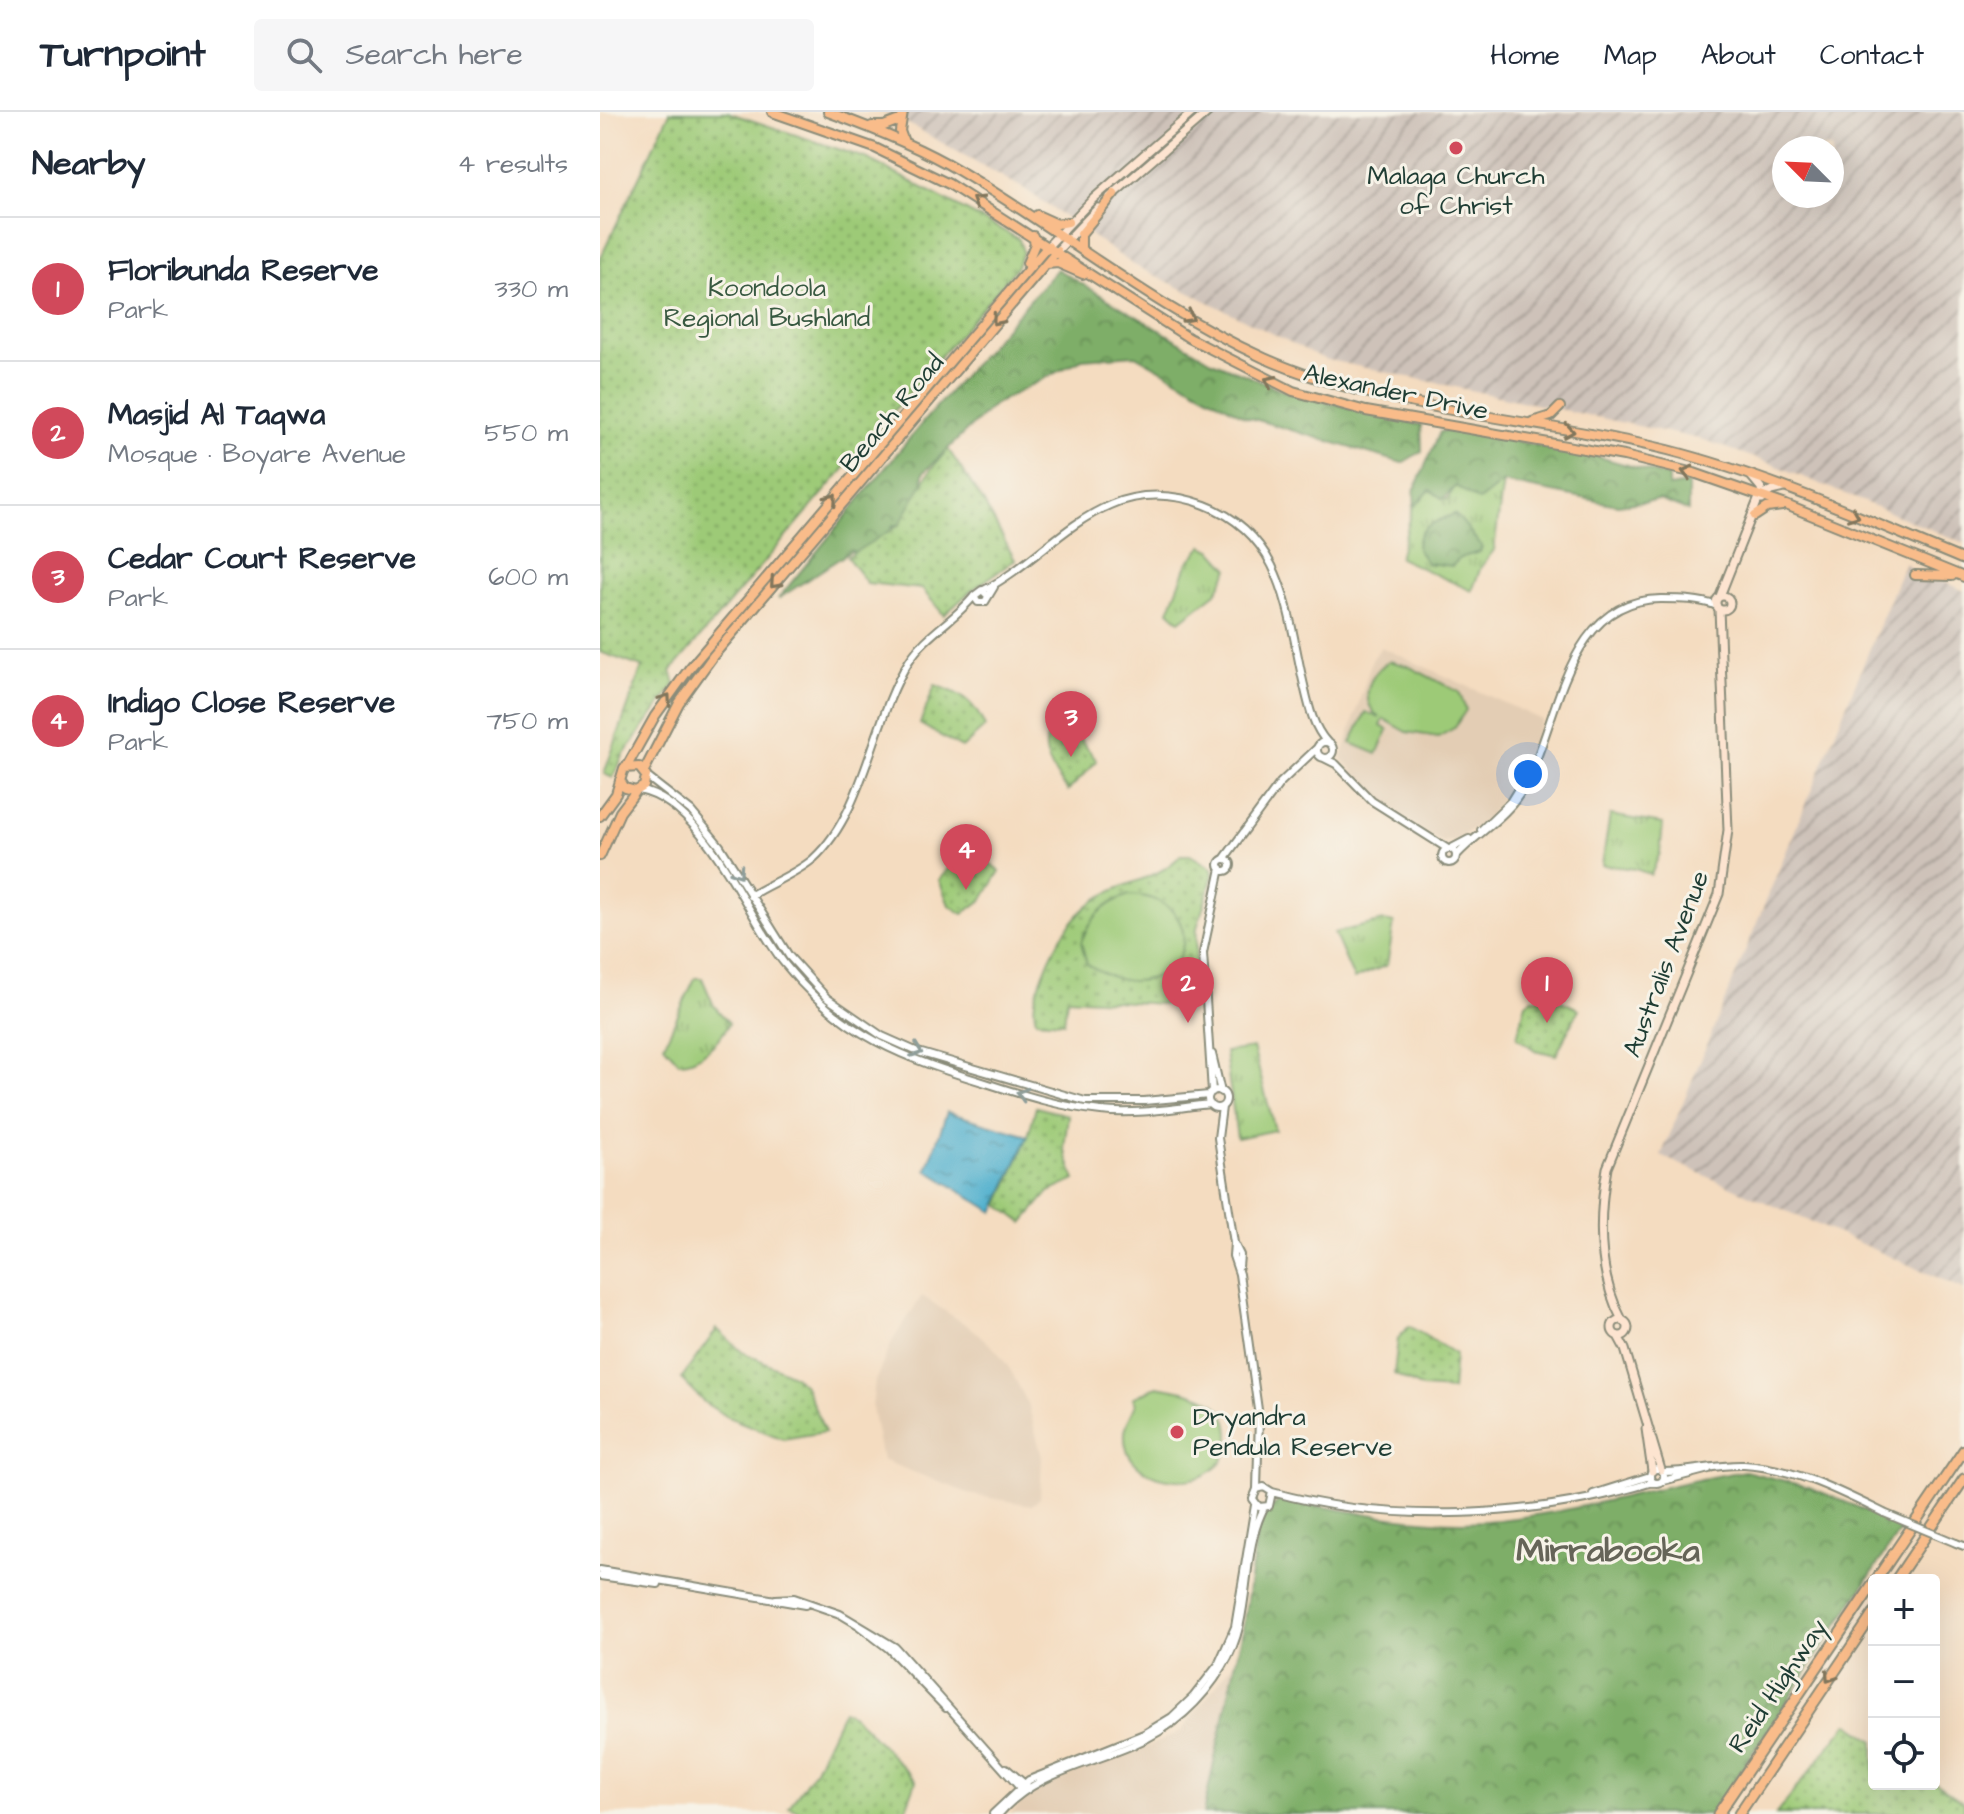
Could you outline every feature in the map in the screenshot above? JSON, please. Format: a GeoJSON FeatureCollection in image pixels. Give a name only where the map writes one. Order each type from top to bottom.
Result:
{"type":"FeatureCollection","features":[{"type":"Feature","properties":{"kind":"highway","name":"Reid Highway"},"geometry":{"type":"LineString","coordinates":[[1880,1574],[1964,1450]]}},
{"type":"Feature","properties":{"kind":"highway"},"geometry":{"type":"LineString","coordinates":[[1900,1574],[1964,1479]]}},
{"type":"Feature","properties":{"kind":"highway","name":"Reid Highway"},"geometry":{"type":"LineString","coordinates":[[1718,1814],[1868,1592]]}},
{"type":"Feature","properties":{"kind":"highway","name":"Reid Highway"},"geometry":{"type":"LineString","coordinates":[[1739,1814],[1868,1622]]}},
{"type":"Feature","properties":{"kind":"main road","name":"Alexander Drive"},"geometry":{"type":"LineString","coordinates":[[772,112],[843,135],[949,184],[1189,338],[1293,391],[1366,411],[1624,456],[1694,473],[1786,505],[1964,577]]}},
{"type":"Feature","properties":{"kind":"main road","name":"Alexander Drive"},"geometry":{"type":"LineString","coordinates":[[828,112],[906,143],[1004,198],[1169,306],[1275,362],[1327,381],[1527,424],[1669,450],[1787,487],[1964,560]]}},
{"type":"Feature","properties":{"kind":"main road"},"geometry":{"type":"LineString","coordinates":[[903,112],[900,131],[906,143]]}},
{"type":"Feature","properties":{"kind":"main road","name":"Beach Road"},"geometry":{"type":"LineString","coordinates":[[620,780],[655,716],[689,669],[1004,295],[1068,222],[1193,112]]}},
{"type":"Feature","properties":{"kind":"main road","name":"Beach Road"},"geometry":{"type":"LineString","coordinates":[[638,790],[679,703],[713,656],[1067,240],[1114,194],[1208,112]]}},
{"type":"Feature","properties":{"kind":"main road"},"geometry":{"type":"LineString","coordinates":[[859,124],[879,127],[897,121]]}},
{"type":"Feature","properties":{"kind":"main road"},"geometry":{"type":"LineString","coordinates":[[1133,164],[1150,154],[1161,153]]}},
{"type":"Feature","properties":{"kind":"main road"},"geometry":{"type":"LineString","coordinates":[[1081,250],[1081,234],[1114,194]]}},
{"type":"Feature","properties":{"kind":"main road"},"geometry":{"type":"LineString","coordinates":[[1004,198],[1047,220],[1068,222]]}},
{"type":"Feature","properties":{"kind":"main road"},"geometry":{"type":"LineString","coordinates":[[1004,295],[1032,255],[1033,236]]}},
{"type":"Feature","properties":{"kind":"main road"},"geometry":{"type":"LineString","coordinates":[[1045,265],[1058,263],[1116,290]]}},
{"type":"Feature","properties":{"kind":"main road"},"geometry":{"type":"LineString","coordinates":[[1527,424],[1547,417],[1560,407]]}},
{"type":"Feature","properties":{"kind":"main road"},"geometry":{"type":"LineString","coordinates":[[1747,530],[1761,496],[1761,488],[1750,476]]}},
{"type":"Feature","properties":{"kind":"main road"},"geometry":{"type":"LineString","coordinates":[[1721,603],[1761,496],[1787,487]]}},
{"type":"Feature","properties":{"kind":"main road"},"geometry":{"type":"LineString","coordinates":[[1755,516],[1767,508],[1786,505]]}},
{"type":"Feature","properties":{"kind":"main road"},"geometry":{"type":"LineString","coordinates":[[1915,575],[1964,577]]}},
{"type":"Feature","properties":{"kind":"main road","name":"Australis Avenue"},"geometry":{"type":"LineString","coordinates":[[1618,1322],[1601,1242],[1601,1204],[1607,1168],[1719,894],[1726,866],[1728,830],[1721,603]]}},
{"type":"Feature","properties":{"kind":"main road"},"geometry":{"type":"LineString","coordinates":[[627,766],[645,774]]}},
{"type":"Feature","properties":{"kind":"main road"},"geometry":{"type":"LineString","coordinates":[[620,780],[625,788],[638,790]]}},
{"type":"Feature","properties":{"kind":"main road"},"geometry":{"type":"LineString","coordinates":[[600,816],[612,802],[620,780]]}},
{"type":"Feature","properties":{"kind":"main road"},"geometry":{"type":"LineString","coordinates":[[600,856],[620,812],[638,790]]}},
{"type":"Feature","properties":{"kind":"main road"},"geometry":{"type":"LineString","coordinates":[[1621,1335],[1627,1326],[1618,1322],[1612,1330],[1621,1335],[1656,1474]]}},
{"type":"Feature","properties":{"kind":"street"},"geometry":{"type":"LineString","coordinates":[[976,599],[985,602],[986,593],[995,585],[1086,518],[1111,504],[1159,495],[1187,499],[1213,508],[1238,523],[1260,543],[1276,571],[1309,706],[1336,764]]}},
{"type":"Feature","properties":{"kind":"street"},"geometry":{"type":"LineString","coordinates":[[745,903],[807,863],[825,846],[849,805],[885,711],[911,658],[925,640],[976,599],[978,591],[986,593]]}},
{"type":"Feature","properties":{"kind":"street"},"geometry":{"type":"LineString","coordinates":[[1447,851],[1447,863],[1454,861],[1504,816],[1521,792],[1571,665],[1595,629],[1636,602],[1655,599],[1721,603]]}},
{"type":"Feature","properties":{"kind":"street"},"geometry":{"type":"LineString","coordinates":[[1319,733],[1318,747],[1323,758],[1336,764],[1372,801],[1456,856]]}},
{"type":"Feature","properties":{"kind":"street"},"geometry":{"type":"LineString","coordinates":[[993,1814],[1051,1769],[1129,1741],[1157,1727],[1185,1706],[1223,1656],[1238,1618],[1255,1505],[1253,1496],[1260,1488],[1259,1417],[1239,1274],[1240,1255],[1234,1243],[1218,1122],[1210,1093],[1203,953],[1216,890],[1239,842],[1280,783],[1327,742]]}},
{"type":"Feature","properties":{"kind":"street"},"geometry":{"type":"LineString","coordinates":[[1308,759],[1323,758],[1333,752]]}},
{"type":"Feature","properties":{"kind":"street"},"geometry":{"type":"LineString","coordinates":[[1447,851],[1486,826],[1510,802],[1531,768]]}},
{"type":"Feature","properties":{"kind":"street"},"geometry":{"type":"LineString","coordinates":[[645,774],[684,805],[720,846],[789,956],[827,998],[854,1018],[918,1052],[1085,1101],[1144,1101],[1221,1092]]}},
{"type":"Feature","properties":{"kind":"street"},"geometry":{"type":"LineString","coordinates":[[638,790],[670,805],[698,833]]}},
{"type":"Feature","properties":{"kind":"street"},"geometry":{"type":"LineString","coordinates":[[684,805],[682,809],[691,817],[698,833],[783,962],[821,1005],[848,1026],[913,1061],[1056,1104],[1103,1112],[1145,1111],[1215,1106],[1225,1100],[1210,1051]]}},
{"type":"Feature","properties":{"kind":"street"},"geometry":{"type":"LineString","coordinates":[[992,1085],[995,1077]]}},
{"type":"Feature","properties":{"kind":"street"},"geometry":{"type":"LineString","coordinates":[[1056,1104],[1060,1095]]}},
{"type":"Feature","properties":{"kind":"street"},"geometry":{"type":"LineString","coordinates":[[1144,1101],[1145,1111]]}},
{"type":"Feature","properties":{"kind":"street"},"geometry":{"type":"LineString","coordinates":[[1260,1488],[1288,1497],[1380,1511],[1438,1515],[1493,1511],[1593,1494],[1656,1474],[1744,1465],[1796,1474],[1964,1546]]}},
{"type":"Feature","properties":{"kind":"street"},"geometry":{"type":"LineString","coordinates":[[1656,1474],[1663,1481],[1709,1469]]}},
{"type":"Feature","properties":{"kind":"street"},"geometry":{"type":"LineString","coordinates":[[1272,1492],[1273,1501]]}},
{"type":"Feature","properties":{"kind":"street"},"geometry":{"type":"LineString","coordinates":[[999,1814],[1024,1787],[1066,1768],[1141,1742],[1165,1728],[1200,1698],[1223,1666],[1245,1610],[1255,1522],[1273,1501],[1288,1497]]}},
{"type":"Feature","properties":{"kind":"street"},"geometry":{"type":"LineString","coordinates":[[1255,1505],[1264,1508]]}},
{"type":"Feature","properties":{"kind":"street"},"geometry":{"type":"LineString","coordinates":[[600,1573],[776,1599],[793,1606],[809,1605],[857,1623],[888,1648],[1024,1787]]}},
{"type":"Feature","properties":{"kind":"shaded area"},"geometry":{"type":"Polygon","coordinates":[[[880,112],[1964,112],[1964,543],[1772,464],[1704,440],[1324,359],[1132,264],[1026,190],[898,118],[880,112]]]}},
{"type":"Feature","properties":{"kind":"shaded area"},"geometry":{"type":"Polygon","coordinates":[[[1905,563],[1924,581],[1946,582],[1964,591],[1964,1289],[1661,1156],[1905,563]]]}},
{"type":"Feature","properties":{"kind":"shaded area"},"geometry":{"type":"Polygon","coordinates":[[[1381,647],[1542,720],[1520,777],[1489,816],[1457,840],[1442,842],[1427,833],[1376,796],[1342,758],[1372,660],[1381,647]]]}},
{"type":"Feature","properties":{"kind":"shaded area"},"geometry":{"type":"Polygon","coordinates":[[[922,1296],[974,1330],[997,1351],[1011,1371],[1028,1404],[1042,1457],[1040,1498],[1032,1505],[973,1495],[882,1460],[872,1408],[875,1381],[893,1340],[922,1296]]]}},
{"type":"Feature","properties":{"kind":"shaded area"},"geometry":{"type":"Polygon","coordinates":[[[1236,1660],[1203,1814],[1011,1814],[1023,1800],[1064,1774],[1128,1755],[1180,1732],[1236,1660]]]}},
{"type":"Feature","properties":{"kind":"green space","name":"Koondoola Regional Bushland"},"geometry":{"type":"Polygon","coordinates":[[[670,112],[727,112],[868,159],[1019,239],[1023,252],[1016,268],[671,671],[675,684],[623,756],[613,778],[604,774],[642,667],[600,652],[600,259],[670,112]]]}},
{"type":"Feature","properties":{"kind":"green space"},"geometry":{"type":"Polygon","coordinates":[[[1057,269],[1212,361],[1287,392],[1421,425],[1422,451],[1402,463],[1244,416],[1135,355],[1082,359],[993,405],[923,473],[920,525],[893,525],[887,540],[868,555],[851,551],[778,599],[923,422],[1057,269]]]}},
{"type":"Feature","properties":{"kind":"green space"},"geometry":{"type":"Polygon","coordinates":[[[1454,429],[1599,457],[1669,477],[1669,487],[1688,484],[1688,511],[1659,500],[1617,505],[1503,482],[1479,501],[1456,486],[1443,499],[1430,490],[1415,506],[1414,491],[1440,432],[1454,429]]]}},
{"type":"Feature","properties":{"kind":"green space"},"geometry":{"type":"Polygon","coordinates":[[[948,449],[984,503],[1015,560],[972,590],[944,615],[922,589],[867,583],[847,557],[899,525],[931,469],[948,449]]]}},
{"type":"Feature","properties":{"kind":"green space"},"geometry":{"type":"Polygon","coordinates":[[[1421,480],[1447,500],[1455,486],[1464,489],[1503,481],[1494,550],[1481,567],[1472,591],[1399,558],[1421,480]]]}},
{"type":"Feature","properties":{"kind":"green space"},"geometry":{"type":"Polygon","coordinates":[[[1454,514],[1482,546],[1480,552],[1460,558],[1452,566],[1427,563],[1417,549],[1420,535],[1428,526],[1454,514]]]}},
{"type":"Feature","properties":{"kind":"green space"},"geometry":{"type":"Polygon","coordinates":[[[1203,546],[1213,551],[1229,569],[1216,593],[1180,621],[1169,611],[1188,562],[1203,546]]]}},
{"type":"Feature","properties":{"kind":"green space"},"geometry":{"type":"Polygon","coordinates":[[[1389,661],[1408,666],[1459,692],[1466,710],[1454,728],[1438,737],[1407,732],[1384,719],[1381,726],[1388,730],[1377,754],[1351,743],[1366,712],[1380,718],[1369,704],[1368,688],[1376,673],[1389,661]]]}},
{"type":"Feature","properties":{"kind":"green space"},"geometry":{"type":"Polygon","coordinates":[[[935,685],[966,700],[985,727],[962,748],[920,724],[935,685]]]}},
{"type":"Feature","properties":{"kind":"green space"},"geometry":{"type":"Polygon","coordinates":[[[1064,718],[1097,761],[1068,791],[1054,772],[1046,753],[1048,735],[1064,718]]]}},
{"type":"Feature","properties":{"kind":"green space"},"geometry":{"type":"Polygon","coordinates":[[[1610,815],[1663,824],[1660,853],[1651,875],[1636,869],[1602,865],[1610,815]]]}},
{"type":"Feature","properties":{"kind":"green space"},"geometry":{"type":"Polygon","coordinates":[[[972,850],[1000,871],[983,899],[963,914],[949,905],[939,880],[959,856],[972,850]]]}},
{"type":"Feature","properties":{"kind":"green space"},"geometry":{"type":"Polygon","coordinates":[[[1181,855],[1190,855],[1212,868],[1213,875],[1197,928],[1193,1006],[1067,998],[1064,1022],[1036,1020],[1036,996],[1049,961],[1069,926],[1098,898],[1156,873],[1181,855]]]}},
{"type":"Feature","properties":{"kind":"green space"},"geometry":{"type":"Polygon","coordinates":[[[1129,895],[1145,897],[1170,909],[1183,931],[1179,957],[1170,971],[1137,981],[1118,979],[1087,964],[1081,942],[1099,912],[1129,895]]]}},
{"type":"Feature","properties":{"kind":"green space"},"geometry":{"type":"Polygon","coordinates":[[[1384,921],[1394,923],[1387,965],[1354,979],[1334,933],[1384,921]]]}},
{"type":"Feature","properties":{"kind":"green space"},"geometry":{"type":"Polygon","coordinates":[[[695,978],[702,978],[714,1006],[729,1023],[702,1055],[679,1062],[664,1045],[695,978]]]}},
{"type":"Feature","properties":{"kind":"green space"},"geometry":{"type":"Polygon","coordinates":[[[1532,998],[1561,1001],[1579,1009],[1556,1055],[1535,1050],[1517,1037],[1526,1003],[1532,998]]]}},
{"type":"Feature","properties":{"kind":"green space"},"geometry":{"type":"Polygon","coordinates":[[[1253,1048],[1275,1130],[1237,1138],[1225,1052],[1253,1048]]]}},
{"type":"Feature","properties":{"kind":"green space"},"geometry":{"type":"Polygon","coordinates":[[[1036,1107],[1068,1115],[1064,1148],[1075,1180],[1049,1192],[1023,1223],[999,1205],[1028,1136],[1036,1107]]]}},
{"type":"Feature","properties":{"kind":"green space"},"geometry":{"type":"Polygon","coordinates":[[[1409,1326],[1455,1354],[1452,1390],[1422,1388],[1394,1374],[1398,1339],[1409,1326]]]}},
{"type":"Feature","properties":{"kind":"green space"},"geometry":{"type":"Polygon","coordinates":[[[717,1329],[742,1352],[793,1375],[805,1386],[825,1432],[783,1439],[728,1417],[705,1403],[681,1379],[717,1329]]]}},
{"type":"Feature","properties":{"kind":"green space","name":"Dryandra Pendula Reserve"},"geometry":{"type":"Polygon","coordinates":[[[1157,1386],[1200,1396],[1218,1407],[1224,1415],[1228,1426],[1227,1450],[1217,1467],[1200,1477],[1180,1480],[1159,1477],[1141,1468],[1129,1453],[1125,1433],[1136,1404],[1133,1398],[1157,1386]]]}},
{"type":"Feature","properties":{"kind":"green space"},"geometry":{"type":"Polygon","coordinates":[[[1745,1471],[1809,1487],[1903,1526],[1871,1574],[1868,1574],[1868,1579],[1712,1814],[1203,1814],[1242,1634],[1259,1519],[1280,1500],[1416,1520],[1462,1522],[1533,1516],[1745,1471]]]}},
{"type":"Feature","properties":{"kind":"green space"},"geometry":{"type":"Polygon","coordinates":[[[843,1710],[853,1715],[916,1781],[904,1814],[806,1814],[789,1807],[814,1771],[843,1710]]]}},
{"type":"Feature","properties":{"kind":"green space"},"geometry":{"type":"Polygon","coordinates":[[[1848,1723],[1868,1737],[1868,1790],[1940,1790],[1940,1786],[1964,1803],[1964,1814],[1776,1814],[1848,1723]]]}},
{"type":"Feature","properties":{"kind":"water"},"geometry":{"type":"Polygon","coordinates":[[[947,1112],[1028,1136],[994,1212],[927,1170],[947,1112]]]}},
{"type":"Feature","properties":{"kind":"place","name":"Malaga Church of Christ"},"geometry":{"type":"Point","coordinates":[1456,148]}},
{"type":"Feature","properties":{"kind":"place","name":"Cedar Court Reserve"},"geometry":{"type":"Point","coordinates":[1071,757]}},
{"type":"Feature","properties":{"kind":"place","name":"Indigo Close Reserve"},"geometry":{"type":"Point","coordinates":[966,890]}},
{"type":"Feature","properties":{"kind":"place","name":"Masjid Al Taqwa"},"geometry":{"type":"Point","coordinates":[1188,1023]}},
{"type":"Feature","properties":{"kind":"place","name":"Floribunda Reserve"},"geometry":{"type":"Point","coordinates":[1547,1023]}},
{"type":"Feature","properties":{"kind":"place","name":"Dryandra Pendula Reserve"},"geometry":{"type":"Point","coordinates":[1177,1432]}},
{"type":"Feature","properties":{"kind":"district","name":"Mirrabooka"},"geometry":{"type":"Point","coordinates":[1608,1551]}}]}
